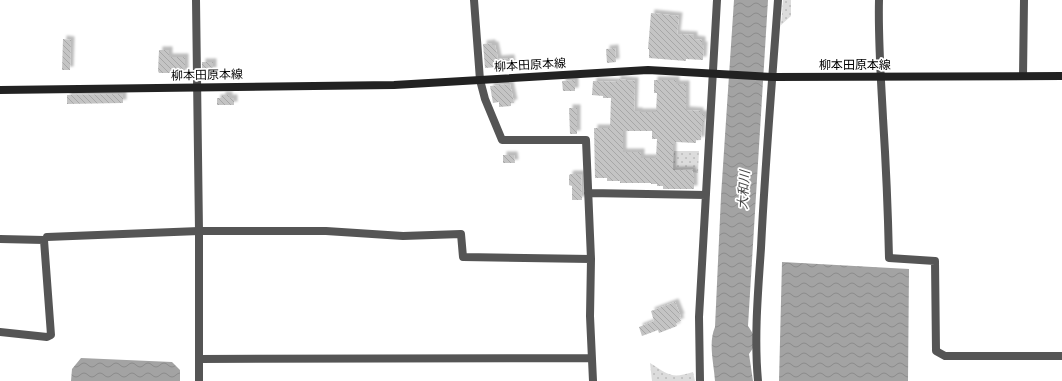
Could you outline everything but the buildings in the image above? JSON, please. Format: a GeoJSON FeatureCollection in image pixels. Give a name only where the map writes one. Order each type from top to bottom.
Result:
{"type":"FeatureCollection","features":[{"type":"Feature","properties":{"kind":"main road","name":"柳本田原本線"},"geometry":{"type":"LineString","coordinates":[[0,90],[394,85],[648,70],[714,75],[771,77],[1062,76]]}},
{"type":"Feature","properties":{"kind":"street"},"geometry":{"type":"LineString","coordinates":[[196,0],[199,381]]}},
{"type":"Feature","properties":{"kind":"street"},"geometry":{"type":"LineString","coordinates":[[474,0],[480,80],[485,99],[502,140],[586,140],[591,259],[591,358],[593,381]]}},
{"type":"Feature","properties":{"kind":"street"},"geometry":{"type":"LineString","coordinates":[[700,381],[699,317],[714,75],[717,0]]}},
{"type":"Feature","properties":{"kind":"street"},"geometry":{"type":"LineString","coordinates":[[758,381],[756,362],[757,312],[771,77],[778,0]]}},
{"type":"Feature","properties":{"kind":"street"},"geometry":{"type":"LineString","coordinates":[[880,0],[879,18],[881,77],[888,202],[889,258],[935,261],[936,351],[945,356],[1062,356]]}},
{"type":"Feature","properties":{"kind":"street"},"geometry":{"type":"LineString","coordinates":[[1023,76],[1024,0]]}},
{"type":"Feature","properties":{"kind":"street"},"geometry":{"type":"LineString","coordinates":[[588,193],[706,195]]}},
{"type":"Feature","properties":{"kind":"street"},"geometry":{"type":"LineString","coordinates":[[47,237],[199,231],[326,231],[402,236],[461,234],[463,257],[591,259]]}},
{"type":"Feature","properties":{"kind":"street"},"geometry":{"type":"LineString","coordinates":[[0,239],[44,240],[51,335],[47,337],[0,332]]}},
{"type":"Feature","properties":{"kind":"street"},"geometry":{"type":"LineString","coordinates":[[199,359],[591,358]]}},
{"type":"Feature","properties":{"kind":"shaded area"},"geometry":{"type":"Polygon","coordinates":[[[783,0],[791,0],[791,16],[781,25],[783,0]]]}},
{"type":"Feature","properties":{"kind":"shaded area"},"geometry":{"type":"Polygon","coordinates":[[[674,151],[699,151],[698,173],[693,172],[693,169],[673,170],[674,151]]]}},
{"type":"Feature","properties":{"kind":"shaded area"},"geometry":{"type":"Polygon","coordinates":[[[650,363],[670,375],[680,375],[693,372],[695,381],[652,381],[650,363]]]}},
{"type":"Feature","properties":{"kind":"water","name":"大和川"},"geometry":{"type":"Polygon","coordinates":[[[734,0],[768,0],[748,326],[753,334],[755,343],[749,354],[753,381],[715,381],[712,340],[715,327],[721,196],[734,0]]]}},
{"type":"Feature","properties":{"kind":"water"},"geometry":{"type":"Polygon","coordinates":[[[782,262],[909,269],[908,381],[779,381],[782,262]]]}},
{"type":"Feature","properties":{"kind":"water"},"geometry":{"type":"Polygon","coordinates":[[[81,358],[172,362],[180,370],[180,381],[71,381],[72,369],[81,358]]]}}]}
